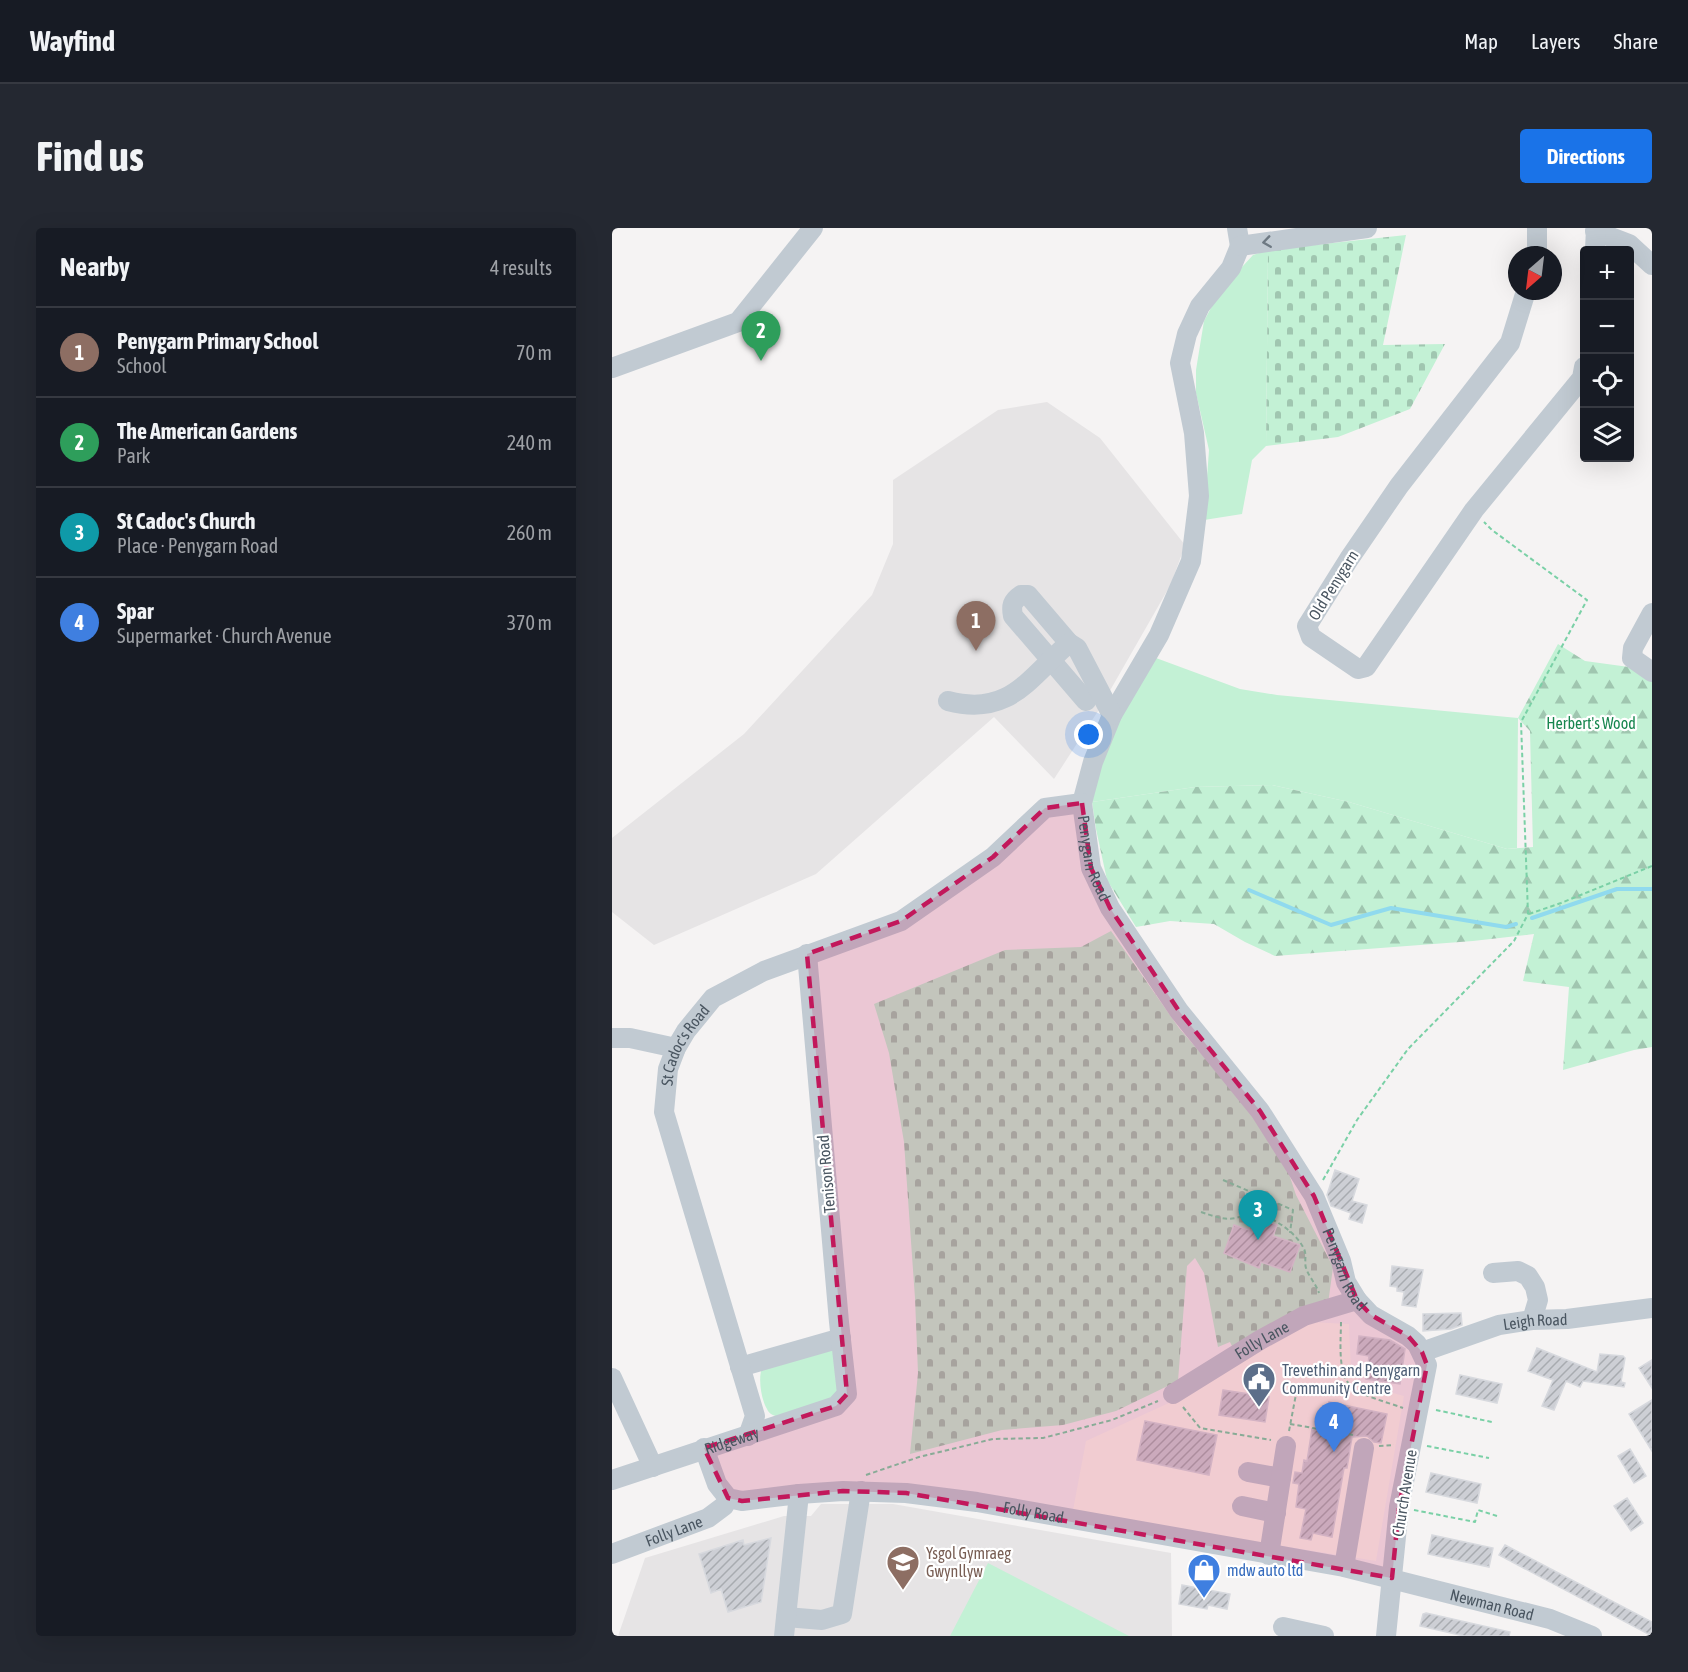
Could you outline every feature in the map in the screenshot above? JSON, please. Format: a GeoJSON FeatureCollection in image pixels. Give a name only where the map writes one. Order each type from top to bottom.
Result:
{"type":"FeatureCollection","features":[{"type":"Feature","properties":{"kind":"street"},"geometry":{"type":"LineString","coordinates":[[612,368],[738,322],[813,228]]}},
{"type":"Feature","properties":{"kind":"street","name":"Penygarn Road"},"geometry":{"type":"LineString","coordinates":[[1367,228],[1239,237],[1231,268],[1200,306],[1187,334],[1180,363],[1194,433],[1199,496],[1191,561],[1159,635],[1112,716],[1092,762],[1082,803],[1091,868],[1110,908],[1179,1011],[1260,1112],[1314,1196],[1341,1261],[1346,1282],[1342,1305],[1371,1315],[1408,1336],[1418,1344],[1422,1352]]}},
{"type":"Feature","properties":{"kind":"street"},"geometry":{"type":"LineString","coordinates":[[1537,228],[1537,246]]}},
{"type":"Feature","properties":{"kind":"street"},"geometry":{"type":"LineString","coordinates":[[1595,246],[1596,229],[1629,244],[1652,265]]}},
{"type":"Feature","properties":{"kind":"street","name":"Old Penygarn"},"geometry":{"type":"LineString","coordinates":[[1523,300],[1509,342],[1399,486],[1349,559],[1307,626],[1311,637],[1358,669],[1366,668],[1474,510],[1580,380]]}},
{"type":"Feature","properties":{"kind":"street"},"geometry":{"type":"LineString","coordinates":[[1086,701],[1013,616],[1014,599],[1020,595],[1028,595],[1069,643],[1077,648],[1112,716]]}},
{"type":"Feature","properties":{"kind":"street"},"geometry":{"type":"LineString","coordinates":[[1652,614],[1633,648],[1632,658],[1652,672]]}},
{"type":"Feature","properties":{"kind":"street"},"geometry":{"type":"LineString","coordinates":[[948,701],[962,705],[985,705],[1005,699],[1069,643]]}},
{"type":"Feature","properties":{"kind":"street","name":"St Cadoc's Road"},"geometry":{"type":"LineString","coordinates":[[748,1436],[755,1416],[664,1112],[668,1069],[676,1048],[686,1031],[714,998],[764,971],[901,921],[993,857],[1046,808],[1082,803]]}},
{"type":"Feature","properties":{"kind":"street","name":"Tenison Road"},"geometry":{"type":"LineString","coordinates":[[807,954],[848,1394]]}},
{"type":"Feature","properties":{"kind":"street"},"geometry":{"type":"LineString","coordinates":[[612,1038],[630,1038],[676,1048]]}},
{"type":"Feature","properties":{"kind":"street"},"geometry":{"type":"LineString","coordinates":[[1493,1273],[1518,1271],[1528,1276],[1535,1287],[1538,1300],[1532,1320]]}},
{"type":"Feature","properties":{"kind":"street","name":"Folly Lane"},"geometry":{"type":"LineString","coordinates":[[1173,1395],[1260,1340],[1304,1317],[1342,1305]]}},
{"type":"Feature","properties":{"kind":"street","name":"Leigh Road"},"geometry":{"type":"LineString","coordinates":[[1422,1352],[1499,1325],[1652,1308]]}},
{"type":"Feature","properties":{"kind":"street"},"geometry":{"type":"LineString","coordinates":[[740,1367],[841,1338]]}},
{"type":"Feature","properties":{"kind":"street","name":"Church Avenue"},"geometry":{"type":"LineString","coordinates":[[1386,1636],[1399,1507],[1427,1365],[1422,1352]]}},
{"type":"Feature","properties":{"kind":"street"},"geometry":{"type":"LineString","coordinates":[[612,1378],[653,1467]]}},
{"type":"Feature","properties":{"kind":"street","name":"Ridgeway"},"geometry":{"type":"LineString","coordinates":[[612,1480],[836,1406],[848,1394]]}},
{"type":"Feature","properties":{"kind":"street"},"geometry":{"type":"LineString","coordinates":[[1269,1555],[1286,1444]]}},
{"type":"Feature","properties":{"kind":"street"},"geometry":{"type":"LineString","coordinates":[[704,1448],[717,1484],[728,1498]]}},
{"type":"Feature","properties":{"kind":"street"},"geometry":{"type":"LineString","coordinates":[[1344,1567],[1364,1448]]}},
{"type":"Feature","properties":{"kind":"street"},"geometry":{"type":"LineString","coordinates":[[1248,1472],[1281,1478]]}},
{"type":"Feature","properties":{"kind":"street"},"geometry":{"type":"LineString","coordinates":[[799,1494],[785,1626],[842,1614],[852,1491]]}},
{"type":"Feature","properties":{"kind":"street","name":"Folly Road"},"geometry":{"type":"LineString","coordinates":[[728,1498],[742,1501],[799,1494],[852,1491],[906,1493],[977,1502],[1344,1567],[1392,1578]]}},
{"type":"Feature","properties":{"kind":"street","name":"Folly Lane"},"geometry":{"type":"LineString","coordinates":[[612,1554],[708,1518],[724,1506],[728,1498]]}},
{"type":"Feature","properties":{"kind":"street"},"geometry":{"type":"LineString","coordinates":[[1242,1506],[1276,1513]]}},
{"type":"Feature","properties":{"kind":"street","name":"Newman Road"},"geometry":{"type":"LineString","coordinates":[[1392,1578],[1548,1628],[1592,1636]]}},
{"type":"Feature","properties":{"kind":"street"},"geometry":{"type":"LineString","coordinates":[[1283,1627],[1324,1636]]}},
{"type":"Feature","properties":{"kind":"path"},"geometry":{"type":"LineString","coordinates":[[1314,1196],[1357,1120],[1408,1049],[1514,941],[1528,914],[1521,722],[1587,600],[1492,530],[1474,510]]}},
{"type":"Feature","properties":{"kind":"path"},"geometry":{"type":"LineString","coordinates":[[1528,914],[1652,866]]}},
{"type":"Feature","properties":{"kind":"path"},"geometry":{"type":"LineString","coordinates":[[1222,1180],[1293,1210],[1290,1233]]}},
{"type":"Feature","properties":{"kind":"path"},"geometry":{"type":"LineString","coordinates":[[1201,1212],[1230,1220],[1241,1218],[1252,1210],[1265,1215],[1290,1233],[1306,1252],[1306,1268],[1316,1286],[1342,1305],[1340,1344],[1342,1368],[1350,1386],[1370,1396],[1419,1409],[1492,1422]]}},
{"type":"Feature","properties":{"kind":"path"},"geometry":{"type":"LineString","coordinates":[[852,1491],[850,1479],[919,1457],[993,1439],[1043,1438],[1112,1420],[1173,1395],[1200,1428],[1286,1444],[1297,1389],[1328,1395],[1337,1394],[1348,1383]]}},
{"type":"Feature","properties":{"kind":"path"},"geometry":{"type":"LineString","coordinates":[[1290,1424],[1361,1436],[1364,1448],[1412,1443],[1489,1458]]}},
{"type":"Feature","properties":{"kind":"path"},"geometry":{"type":"LineString","coordinates":[[1399,1507],[1474,1522],[1478,1510],[1497,1516]]}},
{"type":"Feature","properties":{"kind":"highlighted area"},"geometry":{"type":"Polygon","coordinates":[[[1082,803],[1091,868],[1110,908],[1179,1011],[1260,1111],[1314,1196],[1357,1300],[1371,1315],[1408,1336],[1422,1352],[1427,1365],[1399,1507],[1392,1578],[906,1493],[843,1491],[742,1501],[728,1498],[704,1448],[836,1406],[847,1394],[807,954],[901,921],[993,857],[1045,808],[1082,803]]]}},
{"type":"Feature","properties":{"kind":"shaded area"},"geometry":{"type":"Polygon","coordinates":[[[1047,402],[1100,438],[1185,545],[1171,584],[1100,708],[1054,779],[994,717],[816,874],[654,945],[612,912],[612,838],[744,734],[872,595],[893,544],[893,480],[998,410],[1047,402]]]}},
{"type":"Feature","properties":{"kind":"shaded area"},"geometry":{"type":"Polygon","coordinates":[[[1310,1322],[1349,1324],[1351,1371],[1363,1385],[1404,1396],[1376,1561],[1073,1510],[1086,1441],[1184,1396],[1284,1331],[1310,1322]]]}},
{"type":"Feature","properties":{"kind":"shaded area","name":"Ysgol Gymraeg Gwynllyw"},"geometry":{"type":"Polygon","coordinates":[[[821,1504],[893,1504],[1171,1553],[1172,1636],[618,1636],[645,1558],[784,1516],[811,1516],[821,1504]]]}},
{"type":"Feature","properties":{"kind":"green space"},"geometry":{"type":"Polygon","coordinates":[[[1406,235],[1383,345],[1445,344],[1410,409],[1338,437],[1266,446],[1268,250],[1406,235]]]}},
{"type":"Feature","properties":{"kind":"green space"},"geometry":{"type":"Polygon","coordinates":[[[1268,250],[1266,446],[1252,460],[1242,514],[1204,520],[1209,450],[1196,393],[1196,370],[1204,321],[1220,291],[1253,255],[1268,250]]]}},
{"type":"Feature","properties":{"kind":"green space","name":"Herbert's Wood"},"geometry":{"type":"Polygon","coordinates":[[[1558,644],[1585,661],[1629,667],[1652,678],[1652,1047],[1563,1070],[1569,987],[1523,981],[1534,934],[1473,941],[1275,956],[1214,924],[1170,921],[1136,927],[1107,880],[1092,802],[1195,787],[1272,785],[1349,802],[1507,849],[1533,847],[1530,731],[1518,718],[1558,644]]]}},
{"type":"Feature","properties":{"kind":"green space"},"geometry":{"type":"Polygon","coordinates":[[[1156,658],[1240,689],[1277,695],[1518,718],[1517,848],[1507,849],[1349,802],[1272,785],[1195,787],[1092,802],[1101,766],[1117,724],[1156,658]]]}},
{"type":"Feature","properties":{"kind":"green space"},"geometry":{"type":"Polygon","coordinates":[[[1111,931],[1179,1028],[1244,1103],[1289,1174],[1296,1195],[1333,1267],[1328,1304],[1233,1348],[1230,1342],[1218,1347],[1204,1273],[1195,1258],[1187,1266],[1178,1381],[1116,1411],[1063,1425],[1002,1430],[910,1454],[918,1373],[904,1142],[889,1053],[874,1004],[1005,950],[1081,947],[1111,931]]]}},
{"type":"Feature","properties":{"kind":"green space"},"geometry":{"type":"Polygon","coordinates":[[[832,1349],[839,1355],[838,1394],[829,1401],[779,1417],[769,1412],[763,1400],[761,1388],[762,1368],[832,1349]]]}},
{"type":"Feature","properties":{"kind":"green space"},"geometry":{"type":"Polygon","coordinates":[[[988,1563],[1129,1636],[950,1636],[988,1563]]]}},
{"type":"Feature","properties":{"kind":"building"},"geometry":{"type":"Polygon","coordinates":[[[1335,1170],[1359,1179],[1352,1201],[1367,1205],[1362,1223],[1349,1219],[1351,1213],[1331,1206],[1327,1195],[1335,1170]]]}},
{"type":"Feature","properties":{"kind":"building"},"geometry":{"type":"Polygon","coordinates":[[[1254,1217],[1277,1225],[1273,1236],[1300,1245],[1290,1272],[1261,1262],[1259,1268],[1224,1253],[1234,1225],[1249,1230],[1254,1217]]]}},
{"type":"Feature","properties":{"kind":"building"},"geometry":{"type":"Polygon","coordinates":[[[1392,1266],[1423,1270],[1416,1307],[1402,1305],[1404,1292],[1397,1291],[1397,1287],[1390,1286],[1392,1266]]]}},
{"type":"Feature","properties":{"kind":"building"},"geometry":{"type":"Polygon","coordinates":[[[1461,1313],[1462,1325],[1451,1329],[1423,1331],[1423,1314],[1461,1313]]]}},
{"type":"Feature","properties":{"kind":"building"},"geometry":{"type":"Polygon","coordinates":[[[1359,1336],[1390,1340],[1405,1349],[1400,1384],[1366,1379],[1369,1356],[1357,1354],[1359,1336]]]}},
{"type":"Feature","properties":{"kind":"building"},"geometry":{"type":"Polygon","coordinates":[[[1537,1348],[1597,1372],[1600,1354],[1623,1356],[1625,1358],[1621,1382],[1625,1383],[1624,1387],[1583,1381],[1580,1387],[1566,1381],[1554,1410],[1542,1406],[1553,1380],[1528,1371],[1537,1348]]]}},
{"type":"Feature","properties":{"kind":"building"},"geometry":{"type":"Polygon","coordinates":[[[1652,1360],[1652,1388],[1639,1368],[1652,1360]]]}},
{"type":"Feature","properties":{"kind":"building"},"geometry":{"type":"Polygon","coordinates":[[[1460,1375],[1502,1384],[1497,1403],[1456,1394],[1460,1375]]]}},
{"type":"Feature","properties":{"kind":"building"},"geometry":{"type":"Polygon","coordinates":[[[1223,1390],[1269,1397],[1265,1422],[1219,1415],[1223,1390]]]}},
{"type":"Feature","properties":{"kind":"building"},"geometry":{"type":"Polygon","coordinates":[[[1652,1400],[1652,1451],[1629,1414],[1652,1400]]]}},
{"type":"Feature","properties":{"kind":"building"},"geometry":{"type":"Polygon","coordinates":[[[1329,1402],[1387,1414],[1381,1443],[1374,1442],[1367,1436],[1352,1437],[1332,1537],[1313,1533],[1311,1540],[1300,1538],[1306,1509],[1296,1507],[1299,1484],[1293,1483],[1295,1472],[1302,1473],[1304,1460],[1307,1461],[1312,1429],[1323,1431],[1329,1402]]]}},
{"type":"Feature","properties":{"kind":"building"},"geometry":{"type":"Polygon","coordinates":[[[1145,1421],[1217,1435],[1209,1475],[1137,1460],[1145,1421]]]}},
{"type":"Feature","properties":{"kind":"building"},"geometry":{"type":"Polygon","coordinates":[[[1630,1449],[1646,1476],[1634,1483],[1618,1456],[1630,1449]]]}},
{"type":"Feature","properties":{"kind":"building"},"geometry":{"type":"Polygon","coordinates":[[[1431,1473],[1481,1484],[1477,1503],[1426,1492],[1431,1473]]]}},
{"type":"Feature","properties":{"kind":"building"},"geometry":{"type":"Polygon","coordinates":[[[1627,1498],[1643,1523],[1631,1531],[1614,1506],[1627,1498]]]}},
{"type":"Feature","properties":{"kind":"building"},"geometry":{"type":"Polygon","coordinates":[[[1432,1535],[1493,1548],[1489,1567],[1428,1554],[1432,1535]]]}},
{"type":"Feature","properties":{"kind":"building"},"geometry":{"type":"Polygon","coordinates":[[[771,1538],[761,1602],[728,1612],[721,1589],[711,1593],[699,1554],[743,1540],[744,1545],[771,1538]]]}},
{"type":"Feature","properties":{"kind":"building"},"geometry":{"type":"Polygon","coordinates":[[[1505,1545],[1652,1622],[1652,1636],[1499,1555],[1505,1545]]]}},
{"type":"Feature","properties":{"kind":"building","name":"mdw auto ltd"},"geometry":{"type":"Polygon","coordinates":[[[1182,1585],[1230,1594],[1227,1609],[1208,1605],[1207,1609],[1179,1604],[1182,1585]]]}},
{"type":"Feature","properties":{"kind":"building"},"geometry":{"type":"Polygon","coordinates":[[[1423,1614],[1510,1632],[1509,1636],[1464,1636],[1420,1626],[1423,1614]]]}},
{"type":"Feature","properties":{"kind":"waterway"},"geometry":{"type":"LineString","coordinates":[[1532,918],[1617,889],[1652,889]]}},
{"type":"Feature","properties":{"kind":"waterway"},"geometry":{"type":"LineString","coordinates":[[1249,890],[1331,925],[1391,908],[1506,927],[1516,924]]}},
{"type":"Feature","properties":{"kind":"place","name":"The American Gardens"},"geometry":{"type":"Point","coordinates":[761,361]}},
{"type":"Feature","properties":{"kind":"place","name":"Penygarn Primary School"},"geometry":{"type":"Point","coordinates":[976,651]}},
{"type":"Feature","properties":{"kind":"place","name":"St Cadoc's Church"},"geometry":{"type":"Point","coordinates":[1258,1240]}},
{"type":"Feature","properties":{"kind":"place","name":"Trevethin and Penygarn Community Centre"},"geometry":{"type":"Point","coordinates":[1259,1408]}},
{"type":"Feature","properties":{"kind":"place","name":"Spar"},"geometry":{"type":"Point","coordinates":[1334,1452]}},
{"type":"Feature","properties":{"kind":"place","name":"Ysgol Gymraeg Gwynllyw"},"geometry":{"type":"Point","coordinates":[903,1591]}},
{"type":"Feature","properties":{"kind":"place","name":"mdw auto ltd"},"geometry":{"type":"Point","coordinates":[1204,1599]}}]}
